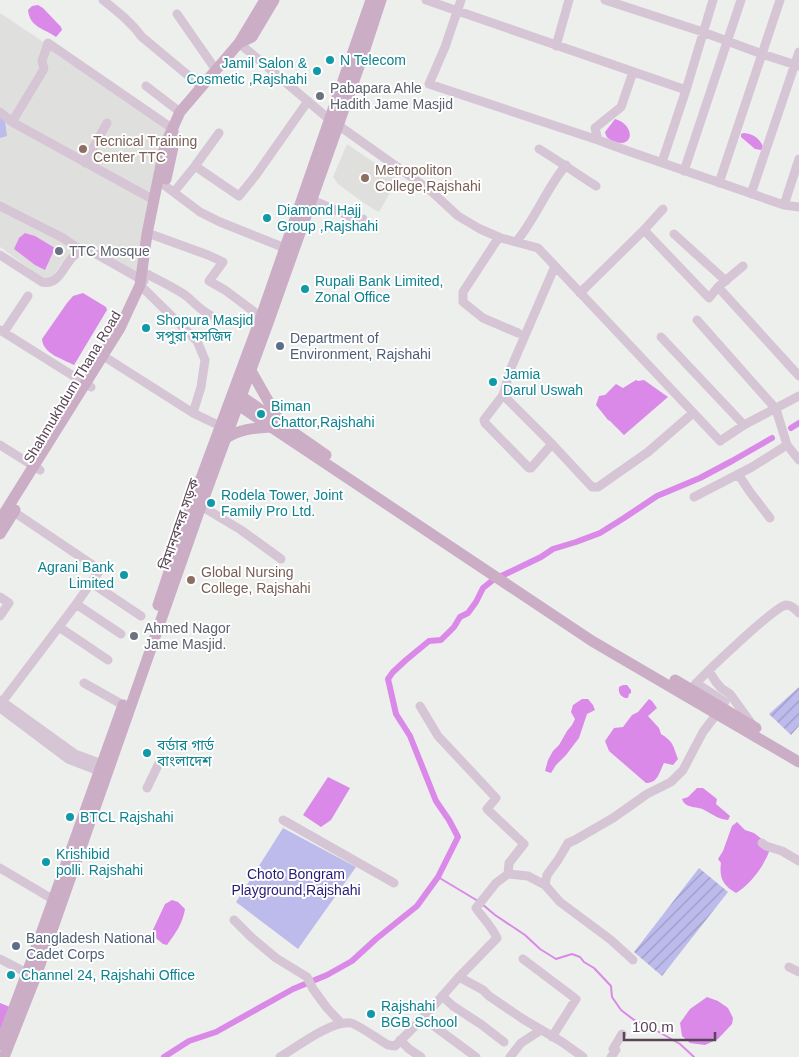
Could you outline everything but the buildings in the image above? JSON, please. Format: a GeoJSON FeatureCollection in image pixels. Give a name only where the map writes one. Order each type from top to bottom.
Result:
{"type":"FeatureCollection","features":[{"type":"Feature","properties":{"kind":"main road","name":"Shahmukhdum Thana Road"},"geometry":{"type":"LineString","coordinates":[[0,520],[37,468],[88,385],[143,282],[147,234],[165,145],[180,112],[239,43],[264,0]]}},
{"type":"Feature","properties":{"kind":"main road","name":"Shahmukhdum Thana Road"},"geometry":{"type":"LineString","coordinates":[[239,43],[252,37],[274,0]]}},
{"type":"Feature","properties":{"kind":"main road","name":"বিমানবন্দর সড়ক"},"geometry":{"type":"LineString","coordinates":[[0,1044],[88,813],[312,200],[371,0]]}},
{"type":"Feature","properties":{"kind":"main road","name":"বিমানবন্দর সড়ক"},"geometry":{"type":"LineString","coordinates":[[4,1057],[36,976],[88,813],[100,768],[193,500],[285,248],[334,122],[361,61],[381,0]]}},
{"type":"Feature","properties":{"kind":"main road","name":"Shahmukhdum Thana Road"},"geometry":{"type":"LineString","coordinates":[[88,385],[126,332],[143,282],[153,235],[169,188],[173,129]]}},
{"type":"Feature","properties":{"kind":"main road"},"geometry":{"type":"LineString","coordinates":[[250,370],[276,426]]}},
{"type":"Feature","properties":{"kind":"main road"},"geometry":{"type":"LineString","coordinates":[[239,401],[492,571],[592,641],[720,711],[799,762]]}},
{"type":"Feature","properties":{"kind":"main road"},"geometry":{"type":"LineString","coordinates":[[225,440],[233,433],[276,426]]}},
{"type":"Feature","properties":{"kind":"main road","name":"Shahmukhdum Thana Road"},"geometry":{"type":"LineString","coordinates":[[0,534],[37,468]]}},
{"type":"Feature","properties":{"kind":"main road"},"geometry":{"type":"LineString","coordinates":[[508,582],[595,635],[693,686],[720,711],[754,726],[799,754]]}},
{"type":"Feature","properties":{"kind":"street"},"geometry":{"type":"LineString","coordinates":[[103,0],[126,18],[142,37],[202,87]]}},
{"type":"Feature","properties":{"kind":"street"},"geometry":{"type":"LineString","coordinates":[[426,0],[686,90]]}},
{"type":"Feature","properties":{"kind":"street"},"geometry":{"type":"LineString","coordinates":[[461,0],[430,84],[751,194],[784,205],[799,207]]}},
{"type":"Feature","properties":{"kind":"street"},"geometry":{"type":"LineString","coordinates":[[556,46],[569,0]]}},
{"type":"Feature","properties":{"kind":"street"},"geometry":{"type":"LineString","coordinates":[[605,0],[797,65]]}},
{"type":"Feature","properties":{"kind":"street"},"geometry":{"type":"LineString","coordinates":[[662,162],[713,0]]}},
{"type":"Feature","properties":{"kind":"street"},"geometry":{"type":"LineString","coordinates":[[684,171],[741,0]]}},
{"type":"Feature","properties":{"kind":"street"},"geometry":{"type":"LineString","coordinates":[[719,183],[780,0]]}},
{"type":"Feature","properties":{"kind":"street"},"geometry":{"type":"LineString","coordinates":[[177,14],[216,70]]}},
{"type":"Feature","properties":{"kind":"street"},"geometry":{"type":"LineString","coordinates":[[12,122],[44,69],[42,61],[48,43],[173,129]]}},
{"type":"Feature","properties":{"kind":"street"},"geometry":{"type":"LineString","coordinates":[[239,43],[334,122],[432,191],[458,216],[480,229],[499,237],[538,248],[720,441],[799,396]]}},
{"type":"Feature","properties":{"kind":"street"},"geometry":{"type":"LineString","coordinates":[[751,194],[797,65],[799,52]]}},
{"type":"Feature","properties":{"kind":"street"},"geometry":{"type":"LineString","coordinates":[[598,140],[595,128],[621,107],[633,72]]}},
{"type":"Feature","properties":{"kind":"street"},"geometry":{"type":"LineString","coordinates":[[146,86],[180,112]]}},
{"type":"Feature","properties":{"kind":"street"},"geometry":{"type":"LineString","coordinates":[[195,166],[239,196],[308,101]]}},
{"type":"Feature","properties":{"kind":"street"},"geometry":{"type":"LineString","coordinates":[[0,112],[12,122],[154,200]]}},
{"type":"Feature","properties":{"kind":"street"},"geometry":{"type":"LineString","coordinates":[[85,163],[107,123]]}},
{"type":"Feature","properties":{"kind":"street"},"geometry":{"type":"LineString","coordinates":[[219,133],[195,166],[169,188],[200,212],[285,248]]}},
{"type":"Feature","properties":{"kind":"street"},"geometry":{"type":"LineString","coordinates":[[539,149],[596,186]]}},
{"type":"Feature","properties":{"kind":"street"},"geometry":{"type":"LineString","coordinates":[[784,205],[799,159]]}},
{"type":"Feature","properties":{"kind":"street"},"geometry":{"type":"LineString","coordinates":[[516,242],[526,230],[557,176],[566,166]]}},
{"type":"Feature","properties":{"kind":"street"},"geometry":{"type":"LineString","coordinates":[[312,200],[356,219],[364,219]]}},
{"type":"Feature","properties":{"kind":"street"},"geometry":{"type":"LineString","coordinates":[[0,206],[62,238],[82,251]]}},
{"type":"Feature","properties":{"kind":"street"},"geometry":{"type":"LineString","coordinates":[[580,293],[664,209]]}},
{"type":"Feature","properties":{"kind":"street"},"geometry":{"type":"LineString","coordinates":[[644,230],[709,298],[718,287],[743,266]]}},
{"type":"Feature","properties":{"kind":"street"},"geometry":{"type":"LineString","coordinates":[[674,234],[726,281]]}},
{"type":"Feature","properties":{"kind":"street"},"geometry":{"type":"LineString","coordinates":[[153,235],[223,262],[209,281],[225,290],[260,317]]}},
{"type":"Feature","properties":{"kind":"street"},"geometry":{"type":"LineString","coordinates":[[499,237],[463,292],[463,302],[483,318],[518,333]]}},
{"type":"Feature","properties":{"kind":"street"},"geometry":{"type":"LineString","coordinates":[[0,255],[42,282],[48,283],[56,280],[74,256],[82,251],[90,251],[143,282],[197,341],[205,360],[201,387],[193,412]]}},
{"type":"Feature","properties":{"kind":"street"},"geometry":{"type":"LineString","coordinates":[[552,444],[529,468],[484,420],[503,395],[511,368],[555,266]]}},
{"type":"Feature","properties":{"kind":"street"},"geometry":{"type":"LineString","coordinates":[[143,282],[166,284],[186,296],[202,311],[210,315]]}},
{"type":"Feature","properties":{"kind":"street"},"geometry":{"type":"LineString","coordinates":[[718,287],[799,376]]}},
{"type":"Feature","properties":{"kind":"street"},"geometry":{"type":"LineString","coordinates":[[28,296],[2,331],[88,385]]}},
{"type":"Feature","properties":{"kind":"street"},"geometry":{"type":"LineString","coordinates":[[697,320],[776,409],[787,445],[799,460]]}},
{"type":"Feature","properties":{"kind":"street"},"geometry":{"type":"LineString","coordinates":[[661,338],[744,426]]}},
{"type":"Feature","properties":{"kind":"street"},"geometry":{"type":"LineString","coordinates":[[108,359],[193,412],[220,426]]}},
{"type":"Feature","properties":{"kind":"street"},"geometry":{"type":"LineString","coordinates":[[503,395],[592,487],[598,487],[648,452],[693,413]]}},
{"type":"Feature","properties":{"kind":"street"},"geometry":{"type":"LineString","coordinates":[[0,445],[37,468]]}},
{"type":"Feature","properties":{"kind":"street"},"geometry":{"type":"LineString","coordinates":[[694,497],[787,445]]}},
{"type":"Feature","properties":{"kind":"street"},"geometry":{"type":"LineString","coordinates":[[738,474],[770,518]]}},
{"type":"Feature","properties":{"kind":"street"},"geometry":{"type":"LineString","coordinates":[[201,506],[241,530],[281,559]]}},
{"type":"Feature","properties":{"kind":"street"},"geometry":{"type":"LineString","coordinates":[[14,512],[100,570],[1,703],[68,759],[100,768]]}},
{"type":"Feature","properties":{"kind":"street"},"geometry":{"type":"LineString","coordinates":[[90,582],[141,616]]}},
{"type":"Feature","properties":{"kind":"street"},"geometry":{"type":"LineString","coordinates":[[0,597],[9,603],[0,616]]}},
{"type":"Feature","properties":{"kind":"street"},"geometry":{"type":"LineString","coordinates":[[76,604],[121,634]]}},
{"type":"Feature","properties":{"kind":"street"},"geometry":{"type":"LineString","coordinates":[[693,686],[742,638],[776,610],[785,605],[792,606],[799,613]]}},
{"type":"Feature","properties":{"kind":"street"},"geometry":{"type":"LineString","coordinates":[[59,627],[108,660]]}},
{"type":"Feature","properties":{"kind":"street"},"geometry":{"type":"LineString","coordinates":[[709,671],[721,688],[730,694],[754,726]]}},
{"type":"Feature","properties":{"kind":"street"},"geometry":{"type":"LineString","coordinates":[[84,683],[123,705]]}},
{"type":"Feature","properties":{"kind":"street"},"geometry":{"type":"LineString","coordinates":[[420,706],[438,736],[496,798],[487,808],[524,844],[509,863],[508,874]]}},
{"type":"Feature","properties":{"kind":"street"},"geometry":{"type":"LineString","coordinates":[[545,885],[547,875],[568,843],[613,818],[647,794],[671,782],[683,770],[704,732],[720,711]]}},
{"type":"Feature","properties":{"kind":"street"},"geometry":{"type":"LineString","coordinates":[[147,788],[161,760]]}},
{"type":"Feature","properties":{"kind":"street"},"geometry":{"type":"LineString","coordinates":[[283,820],[394,883]]}},
{"type":"Feature","properties":{"kind":"street"},"geometry":{"type":"LineString","coordinates":[[762,843],[782,851],[799,861]]}},
{"type":"Feature","properties":{"kind":"street"},"geometry":{"type":"LineString","coordinates":[[0,868],[54,900]]}},
{"type":"Feature","properties":{"kind":"street"},"geometry":{"type":"LineString","coordinates":[[280,1057],[318,1033],[341,1023],[352,1023],[388,1045],[395,1046],[423,1018],[458,977],[498,938],[476,908],[496,883],[508,874],[528,876],[545,885],[560,902],[611,940],[632,960]]}},
{"type":"Feature","properties":{"kind":"street"},"geometry":{"type":"LineString","coordinates":[[234,920],[276,958],[307,977],[327,1008],[341,1023]]}},
{"type":"Feature","properties":{"kind":"street"},"geometry":{"type":"LineString","coordinates":[[0,959],[27,973]]}},
{"type":"Feature","properties":{"kind":"street"},"geometry":{"type":"LineString","coordinates":[[523,959],[576,999],[552,1037]]}},
{"type":"Feature","properties":{"kind":"street"},"geometry":{"type":"LineString","coordinates":[[789,967],[799,972]]}},
{"type":"Feature","properties":{"kind":"street"},"geometry":{"type":"LineString","coordinates":[[458,977],[483,990],[523,1019],[583,1057]]}},
{"type":"Feature","properties":{"kind":"street"},"geometry":{"type":"LineString","coordinates":[[442,996],[504,1042]]}},
{"type":"Feature","properties":{"kind":"street"},"geometry":{"type":"LineString","coordinates":[[423,1018],[476,1057]]}},
{"type":"Feature","properties":{"kind":"street"},"geometry":{"type":"LineString","coordinates":[[510,1057],[521,1043],[541,1030]]}},
{"type":"Feature","properties":{"kind":"street"},"geometry":{"type":"LineString","coordinates":[[611,1057],[616,1050],[613,1049],[622,1034]]}},
{"type":"Feature","properties":{"kind":"street"},"geometry":{"type":"LineString","coordinates":[[400,1040],[421,1057]]}},
{"type":"Feature","properties":{"kind":"shaded area"},"geometry":{"type":"Polygon","coordinates":[[[38,5],[61,27],[62,30],[56,37],[38,27],[29,16],[28,10],[32,6],[38,5]]]}},
{"type":"Feature","properties":{"kind":"shaded area","name":"Tecnical Training Center TTC"},"geometry":{"type":"Polygon","coordinates":[[[0,13],[171,127],[138,276],[95,253],[73,250],[49,279],[41,277],[0,247],[0,13]]]}},
{"type":"Feature","properties":{"kind":"shaded area"},"geometry":{"type":"Polygon","coordinates":[[[615,119],[622,122],[629,131],[630,136],[625,142],[613,141],[606,135],[605,132],[615,119]]]}},
{"type":"Feature","properties":{"kind":"shaded area"},"geometry":{"type":"Polygon","coordinates":[[[741,134],[753,135],[758,139],[763,147],[761,150],[755,149],[741,137],[741,134]]]}},
{"type":"Feature","properties":{"kind":"shaded area","name":"Metropoliton College,Rajshahi"},"geometry":{"type":"Polygon","coordinates":[[[347,144],[398,179],[379,212],[338,184],[333,177],[347,144]]]}},
{"type":"Feature","properties":{"kind":"shaded area"},"geometry":{"type":"Polygon","coordinates":[[[25,233],[35,236],[55,248],[45,270],[14,249],[19,238],[25,233]]]}},
{"type":"Feature","properties":{"kind":"shaded area"},"geometry":{"type":"Polygon","coordinates":[[[83,293],[106,307],[107,310],[74,365],[46,349],[42,339],[73,296],[83,293]]]}},
{"type":"Feature","properties":{"kind":"shaded area"},"geometry":{"type":"Polygon","coordinates":[[[636,380],[644,380],[668,397],[624,435],[596,405],[599,396],[605,395],[616,384],[623,388],[636,380]]]}},
{"type":"Feature","properties":{"kind":"shaded area"},"geometry":{"type":"Polygon","coordinates":[[[627,685],[631,690],[628,698],[622,696],[619,691],[619,687],[627,685]]]}},
{"type":"Feature","properties":{"kind":"shaded area"},"geometry":{"type":"Polygon","coordinates":[[[582,699],[588,699],[595,710],[587,714],[579,738],[566,755],[551,773],[545,771],[553,751],[559,745],[575,719],[571,712],[573,705],[582,699]]]}},
{"type":"Feature","properties":{"kind":"shaded area"},"geometry":{"type":"Polygon","coordinates":[[[649,699],[657,708],[648,716],[659,728],[661,734],[671,742],[678,759],[673,765],[664,763],[656,779],[646,783],[609,751],[605,741],[614,728],[623,727],[632,715],[638,712],[649,699]]]}},
{"type":"Feature","properties":{"kind":"shaded area"},"geometry":{"type":"Polygon","coordinates":[[[328,777],[350,788],[331,820],[321,827],[303,815],[328,777]]]}},
{"type":"Feature","properties":{"kind":"shaded area"},"geometry":{"type":"Polygon","coordinates":[[[697,788],[703,788],[717,799],[716,804],[730,816],[728,820],[719,818],[703,809],[686,805],[682,799],[688,797],[697,788]]]}},
{"type":"Feature","properties":{"kind":"shaded area"},"geometry":{"type":"Polygon","coordinates":[[[737,822],[745,830],[754,833],[763,840],[770,849],[765,862],[756,874],[747,885],[736,893],[723,881],[721,877],[721,863],[718,859],[732,826],[737,822]]]}},
{"type":"Feature","properties":{"kind":"shaded area"},"geometry":{"type":"Polygon","coordinates":[[[172,900],[178,902],[185,909],[181,924],[167,945],[151,934],[165,904],[172,900]]]}},
{"type":"Feature","properties":{"kind":"shaded area"},"geometry":{"type":"Polygon","coordinates":[[[707,997],[718,1001],[728,1008],[733,1018],[732,1024],[718,1039],[705,1045],[690,1043],[682,1036],[680,1023],[690,1009],[707,997]]]}},
{"type":"Feature","properties":{"kind":"shaded area"},"geometry":{"type":"Polygon","coordinates":[[[0,1003],[10,1007],[0,1030],[0,1003]]]}},
{"type":"Feature","properties":{"kind":"green space"},"geometry":{"type":"Polygon","coordinates":[[[0,116],[5,121],[7,136],[0,138],[0,116]]]}},
{"type":"Feature","properties":{"kind":"green space"},"geometry":{"type":"Polygon","coordinates":[[[799,687],[799,726],[791,735],[769,714],[799,687]]]}},
{"type":"Feature","properties":{"kind":"green space","name":"Choto Bongram Playground,Rajshahi"},"geometry":{"type":"Polygon","coordinates":[[[283,828],[356,867],[298,949],[236,902],[283,828]]]}},
{"type":"Feature","properties":{"kind":"green space"},"geometry":{"type":"Polygon","coordinates":[[[699,868],[728,892],[662,976],[634,952],[699,868]]]}},
{"type":"Feature","properties":{"kind":"waterway"},"geometry":{"type":"LineString","coordinates":[[791,428],[799,423]]}},
{"type":"Feature","properties":{"kind":"waterway"},"geometry":{"type":"LineString","coordinates":[[164,1057],[189,1041],[216,1032],[293,989],[327,975],[352,961],[417,906],[438,877],[458,837],[436,801],[410,736],[396,714],[388,679],[393,672],[429,641],[441,640],[454,627],[460,617],[468,613],[483,588],[493,580],[541,557],[553,549],[600,533],[657,496],[700,478],[772,438]]}},
{"type":"Feature","properties":{"kind":"waterway"},"geometry":{"type":"LineString","coordinates":[[438,877],[478,901]]}},
{"type":"Feature","properties":{"kind":"waterway"},"geometry":{"type":"LineString","coordinates":[[482,904],[525,935],[540,949],[556,959],[572,954],[580,957],[594,968],[611,986],[612,997],[621,1010],[634,1020],[680,1044],[694,1057]]}},
{"type":"Feature","properties":{"kind":"place","name":"N Telecom"},"geometry":{"type":"Point","coordinates":[330,60]}},
{"type":"Feature","properties":{"kind":"place","name":"Jamil Salon & Cosmetic ,Rajshahi"},"geometry":{"type":"Point","coordinates":[317,71]}},
{"type":"Feature","properties":{"kind":"place","name":"Pabapara Ahle Hadith Jame Masjid"},"geometry":{"type":"Point","coordinates":[320,96]}},
{"type":"Feature","properties":{"kind":"place","name":"Tecnical Training Center TTC"},"geometry":{"type":"Point","coordinates":[83,149]}},
{"type":"Feature","properties":{"kind":"place","name":"Metropoliton College,Rajshahi"},"geometry":{"type":"Point","coordinates":[365,178]}},
{"type":"Feature","properties":{"kind":"place","name":"Diamond Hajj Group ,Rajshahi"},"geometry":{"type":"Point","coordinates":[267,218]}},
{"type":"Feature","properties":{"kind":"place","name":"TTC Mosque"},"geometry":{"type":"Point","coordinates":[59,251]}},
{"type":"Feature","properties":{"kind":"place","name":"Rupali Bank Limited, Zonal Office"},"geometry":{"type":"Point","coordinates":[305,289]}},
{"type":"Feature","properties":{"kind":"place","name":"Shopura Masjid সপুরা মসজিদ"},"geometry":{"type":"Point","coordinates":[146,328]}},
{"type":"Feature","properties":{"kind":"place","name":"Department of Environment, Rajshahi"},"geometry":{"type":"Point","coordinates":[280,346]}},
{"type":"Feature","properties":{"kind":"place","name":"Jamia Darul Uswah"},"geometry":{"type":"Point","coordinates":[493,382]}},
{"type":"Feature","properties":{"kind":"place","name":"Biman Chattor,Rajshahi"},"geometry":{"type":"Point","coordinates":[261,414]}},
{"type":"Feature","properties":{"kind":"place","name":"Rodela Tower, Joint Family Pro Ltd."},"geometry":{"type":"Point","coordinates":[211,503]}},
{"type":"Feature","properties":{"kind":"place","name":"Agrani Bank Limited"},"geometry":{"type":"Point","coordinates":[124,575]}},
{"type":"Feature","properties":{"kind":"place","name":"Global Nursing College, Rajshahi"},"geometry":{"type":"Point","coordinates":[191,580]}},
{"type":"Feature","properties":{"kind":"place","name":"Ahmed Nagor Jame Masjid."},"geometry":{"type":"Point","coordinates":[134,636]}},
{"type":"Feature","properties":{"kind":"place","name":"বর্ডার গার্ড বাংলাদেশ"},"geometry":{"type":"Point","coordinates":[147,753]}},
{"type":"Feature","properties":{"kind":"place","name":"BTCL Rajshahi"},"geometry":{"type":"Point","coordinates":[70,817]}},
{"type":"Feature","properties":{"kind":"place","name":"Krishibid polli. Rajshahi"},"geometry":{"type":"Point","coordinates":[46,862]}},
{"type":"Feature","properties":{"kind":"place","name":"Bangladesh National Cadet Corps"},"geometry":{"type":"Point","coordinates":[16,946]}},
{"type":"Feature","properties":{"kind":"place","name":"Channel 24, Rajshahi Office"},"geometry":{"type":"Point","coordinates":[11,975]}},
{"type":"Feature","properties":{"kind":"place","name":"Rajshahi BGB School"},"geometry":{"type":"Point","coordinates":[371,1014]}}]}
